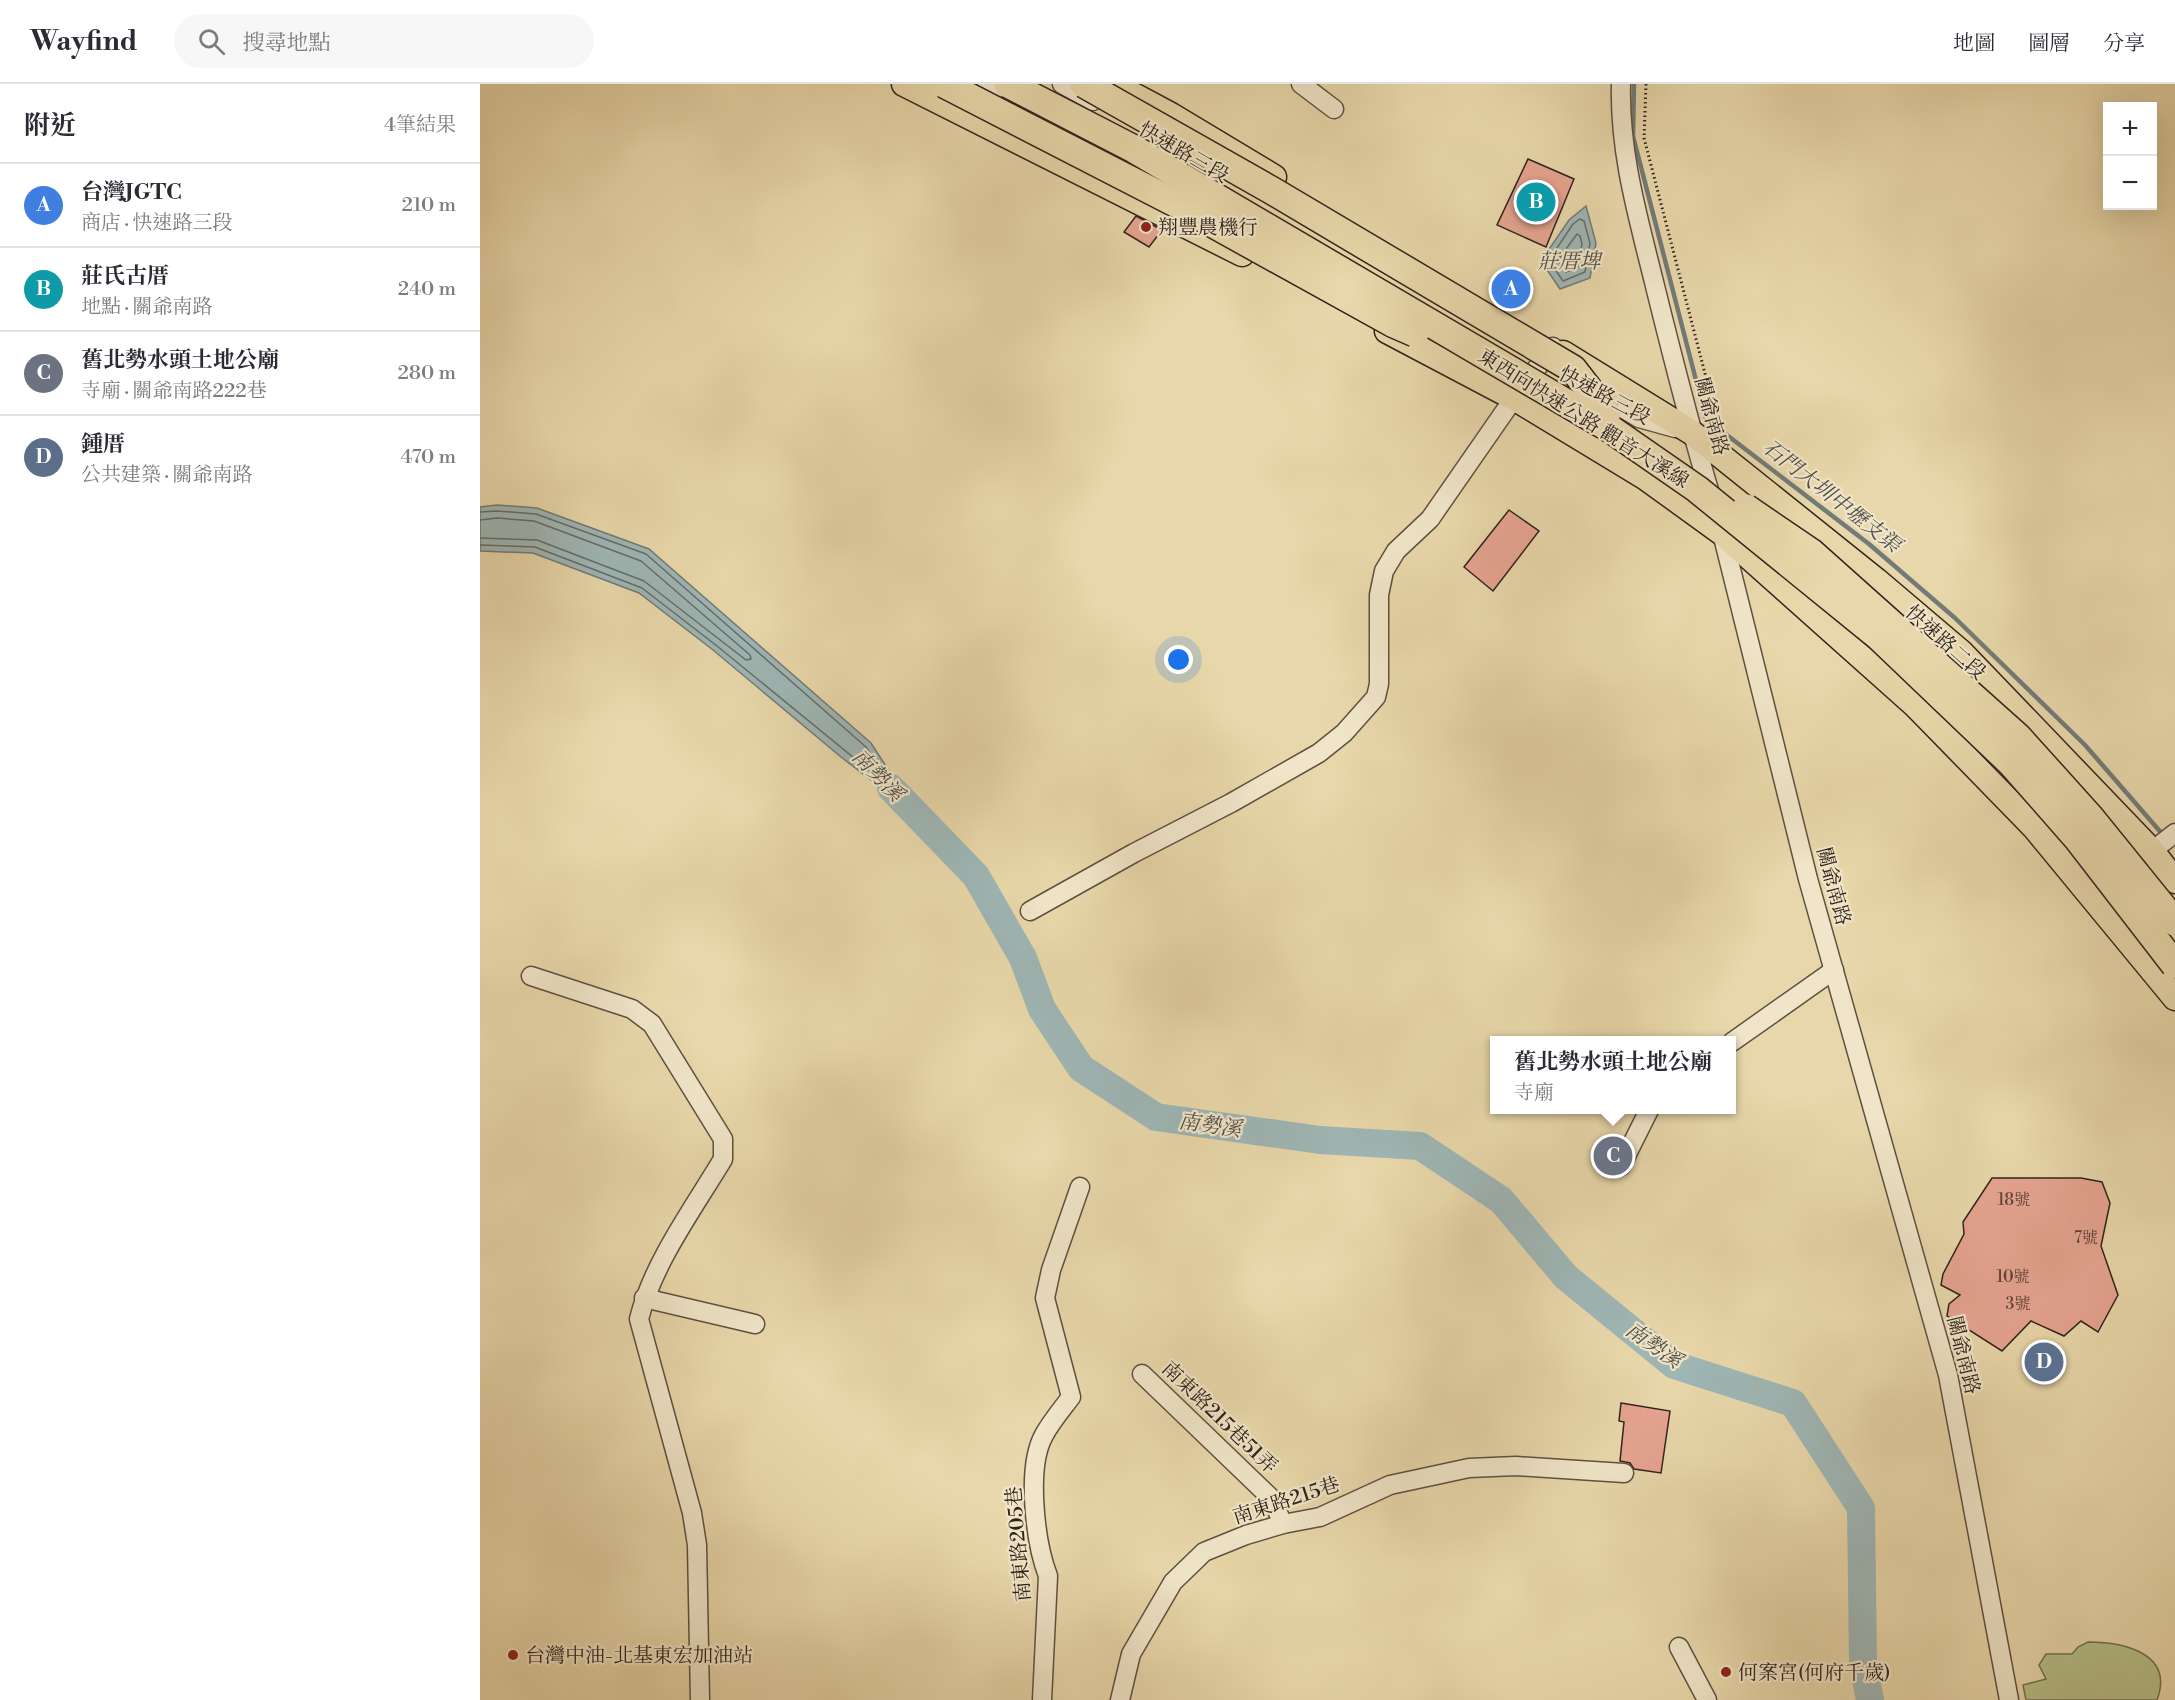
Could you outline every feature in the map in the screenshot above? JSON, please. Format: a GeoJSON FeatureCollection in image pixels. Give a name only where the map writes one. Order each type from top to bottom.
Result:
{"type":"FeatureCollection","features":[{"type":"Feature","properties":{"kind":"highway"},"geometry":{"type":"LineString","coordinates":[[944,84],[1179,205],[1392,323],[1531,375]]}},
{"type":"Feature","properties":{"kind":"highway","name":"東西向快速公路 觀音大溪線"},"geometry":{"type":"LineString","coordinates":[[1008,84],[1134,149],[1531,375],[1697,489],[1878,636],[2012,764],[2077,838],[2175,965]]}},
{"type":"Feature","properties":{"kind":"highway","name":"東西向快速公路 觀音大溪線"},"geometry":{"type":"LineString","coordinates":[[1039,84],[1146,142],[1607,413],[1812,552],[2018,737],[2090,817],[2175,922]]}},
{"type":"Feature","properties":{"kind":"highway"},"geometry":{"type":"LineString","coordinates":[[1084,84],[1261,184],[1573,369],[1607,413]]}},
{"type":"Feature","properties":{"kind":"main road","name":"快速路三段"},"geometry":{"type":"LineString","coordinates":[[904,84],[1233,249],[1531,375],[1691,432]]}},
{"type":"Feature","properties":{"kind":"main road","name":"快速路三段"},"geometry":{"type":"LineString","coordinates":[[1113,84],[1171,115],[1531,375],[1562,427],[1646,478],[1722,533]]}},
{"type":"Feature","properties":{"kind":"main road","name":"快速路二段"},"geometry":{"type":"LineString","coordinates":[[1691,432],[1876,580],[1962,653],[2152,851],[2175,881]]}},
{"type":"Feature","properties":{"kind":"main road"},"geometry":{"type":"LineString","coordinates":[[1722,533],[1916,705],[2026,819],[2175,998]]}},
{"type":"Feature","properties":{"kind":"street","name":"快速路三段"},"geometry":{"type":"LineString","coordinates":[[976,84],[1142,168],[1252,234],[1531,375]]}},
{"type":"Feature","properties":{"kind":"street","name":"快速路三段"},"geometry":{"type":"LineString","coordinates":[[1062,84],[1158,137],[1531,375]]}},
{"type":"Feature","properties":{"kind":"street"},"geometry":{"type":"LineString","coordinates":[[1301,84],[1334,109]]}},
{"type":"Feature","properties":{"kind":"street","name":"關爺南路"},"geometry":{"type":"LineString","coordinates":[[1621,84],[1623,143],[1641,228],[1691,432],[1722,533],[1808,879],[1948,1375],[2009,1700]]}},
{"type":"Feature","properties":{"kind":"street"},"geometry":{"type":"LineString","coordinates":[[1126,197],[1171,115]]}},
{"type":"Feature","properties":{"kind":"street"},"geometry":{"type":"LineString","coordinates":[[1030,911],[1134,853],[1232,803],[1319,753],[1344,733],[1376,697],[1379,684],[1379,595],[1384,570],[1396,551],[1430,519],[1531,375]]}},
{"type":"Feature","properties":{"kind":"street"},"geometry":{"type":"LineString","coordinates":[[2152,851],[2175,833]]}},
{"type":"Feature","properties":{"kind":"street"},"geometry":{"type":"LineString","coordinates":[[1736,1039],[1834,970]]}},
{"type":"Feature","properties":{"kind":"street"},"geometry":{"type":"LineString","coordinates":[[531,976],[632,1009],[652,1024],[723,1139],[723,1159],[654,1275],[639,1319],[692,1513],[697,1545],[700,1700]]}},
{"type":"Feature","properties":{"kind":"street"},"geometry":{"type":"LineString","coordinates":[[1621,1166],[1647,1114]]}},
{"type":"Feature","properties":{"kind":"street","name":"南東路205巷"},"geometry":{"type":"LineString","coordinates":[[1042,1700],[1048,1576],[1042,1562],[1035,1504],[1035,1460],[1044,1436],[1071,1397],[1045,1298],[1051,1270],[1080,1186]]}},
{"type":"Feature","properties":{"kind":"street"},"geometry":{"type":"LineString","coordinates":[[644,1299],[755,1324]]}},
{"type":"Feature","properties":{"kind":"street","name":"南東路215巷51弄"},"geometry":{"type":"LineString","coordinates":[[1142,1374],[1272,1499],[1283,1524]]}},
{"type":"Feature","properties":{"kind":"street","name":"南東路215巷"},"geometry":{"type":"LineString","coordinates":[[1120,1700],[1131,1654],[1173,1582],[1204,1552],[1246,1535],[1283,1524],[1320,1517],[1390,1485],[1470,1468],[1516,1466],[1624,1473]]}},
{"type":"Feature","properties":{"kind":"street"},"geometry":{"type":"LineString","coordinates":[[1679,1647],[1707,1700]]}},
{"type":"Feature","properties":{"kind":"path"},"geometry":{"type":"LineString","coordinates":[[1646,84],[1644,138],[1717,420]]}},
{"type":"Feature","properties":{"kind":"green space"},"geometry":{"type":"Polygon","coordinates":[[[2088,1642],[2115,1644],[2129,1648],[2142,1653],[2152,1661],[2158,1671],[2161,1684],[2157,1700],[2026,1700],[2023,1685],[2046,1679],[2039,1665],[2046,1654],[2072,1654],[2078,1647],[2088,1642]]]}},
{"type":"Feature","properties":{"kind":"water","name":"莊厝埤"},"geometry":{"type":"Polygon","coordinates":[[[1586,206],[1596,243],[1590,278],[1560,289],[1541,261],[1569,220],[1586,206]]]}},
{"type":"Feature","properties":{"kind":"water"},"geometry":{"type":"Polygon","coordinates":[[[497,505],[537,508],[649,549],[871,743],[919,817],[841,757],[713,650],[639,593],[533,553],[480,551],[480,507],[497,505]]]}},
{"type":"Feature","properties":{"kind":"building"},"geometry":{"type":"Polygon","coordinates":[[[1528,159],[1574,179],[1546,247],[1497,225],[1528,159]]]}},
{"type":"Feature","properties":{"kind":"building","name":"翔豐農機行"},"geometry":{"type":"Polygon","coordinates":[[[1136,216],[1162,230],[1149,247],[1124,232],[1136,216]]]}},
{"type":"Feature","properties":{"kind":"building"},"geometry":{"type":"Polygon","coordinates":[[[1509,510],[1539,531],[1493,591],[1464,567],[1509,510]]]}},
{"type":"Feature","properties":{"kind":"building"},"geometry":{"type":"Polygon","coordinates":[[[1992,1178],[2081,1178],[2102,1182],[2110,1203],[2101,1246],[2118,1295],[2098,1332],[2081,1321],[2064,1336],[2031,1321],[2002,1351],[1947,1316],[1949,1304],[1960,1295],[1941,1285],[1943,1274],[1964,1234],[1963,1222],[1992,1178]]]}},
{"type":"Feature","properties":{"kind":"building"},"geometry":{"type":"Polygon","coordinates":[[[1621,1403],[1670,1411],[1661,1473],[1634,1469],[1630,1463],[1620,1461],[1624,1422],[1619,1421],[1621,1403]]]}},
{"type":"Feature","properties":{"kind":"waterway","name":"石門大圳中壢支渠"},"geometry":{"type":"LineString","coordinates":[[1634,84],[1633,136],[1706,419],[1869,544],[1955,618],[2085,745],[2164,836]]}},
{"type":"Feature","properties":{"kind":"waterway","name":"南勢溪"},"geometry":{"type":"LineString","coordinates":[[891,788],[976,876],[1023,958],[1042,1009],[1081,1068],[1156,1117],[1320,1140],[1420,1146],[1501,1200],[1566,1277],[1674,1365],[1793,1403],[1861,1508],[1863,1663],[1870,1700]]}},
{"type":"Feature","properties":{"kind":"place","name":"莊氏古厝"},"geometry":{"type":"Point","coordinates":[1536,202]}},
{"type":"Feature","properties":{"kind":"place","name":"翔豐農機行"},"geometry":{"type":"Point","coordinates":[1146,227]}},
{"type":"Feature","properties":{"kind":"place","name":"台灣JGTC"},"geometry":{"type":"Point","coordinates":[1511,289]}},
{"type":"Feature","properties":{"kind":"place","name":"舊北勢水頭土地公廟"},"geometry":{"type":"Point","coordinates":[1613,1156]}},
{"type":"Feature","properties":{"kind":"place","name":"鍾厝"},"geometry":{"type":"Point","coordinates":[2044,1362]}},
{"type":"Feature","properties":{"kind":"place","name":"台灣中油-北基東宏加油站"},"geometry":{"type":"Point","coordinates":[513,1655]}},
{"type":"Feature","properties":{"kind":"place","name":"何案宮(何府千歲)"},"geometry":{"type":"Point","coordinates":[1726,1672]}}]}
